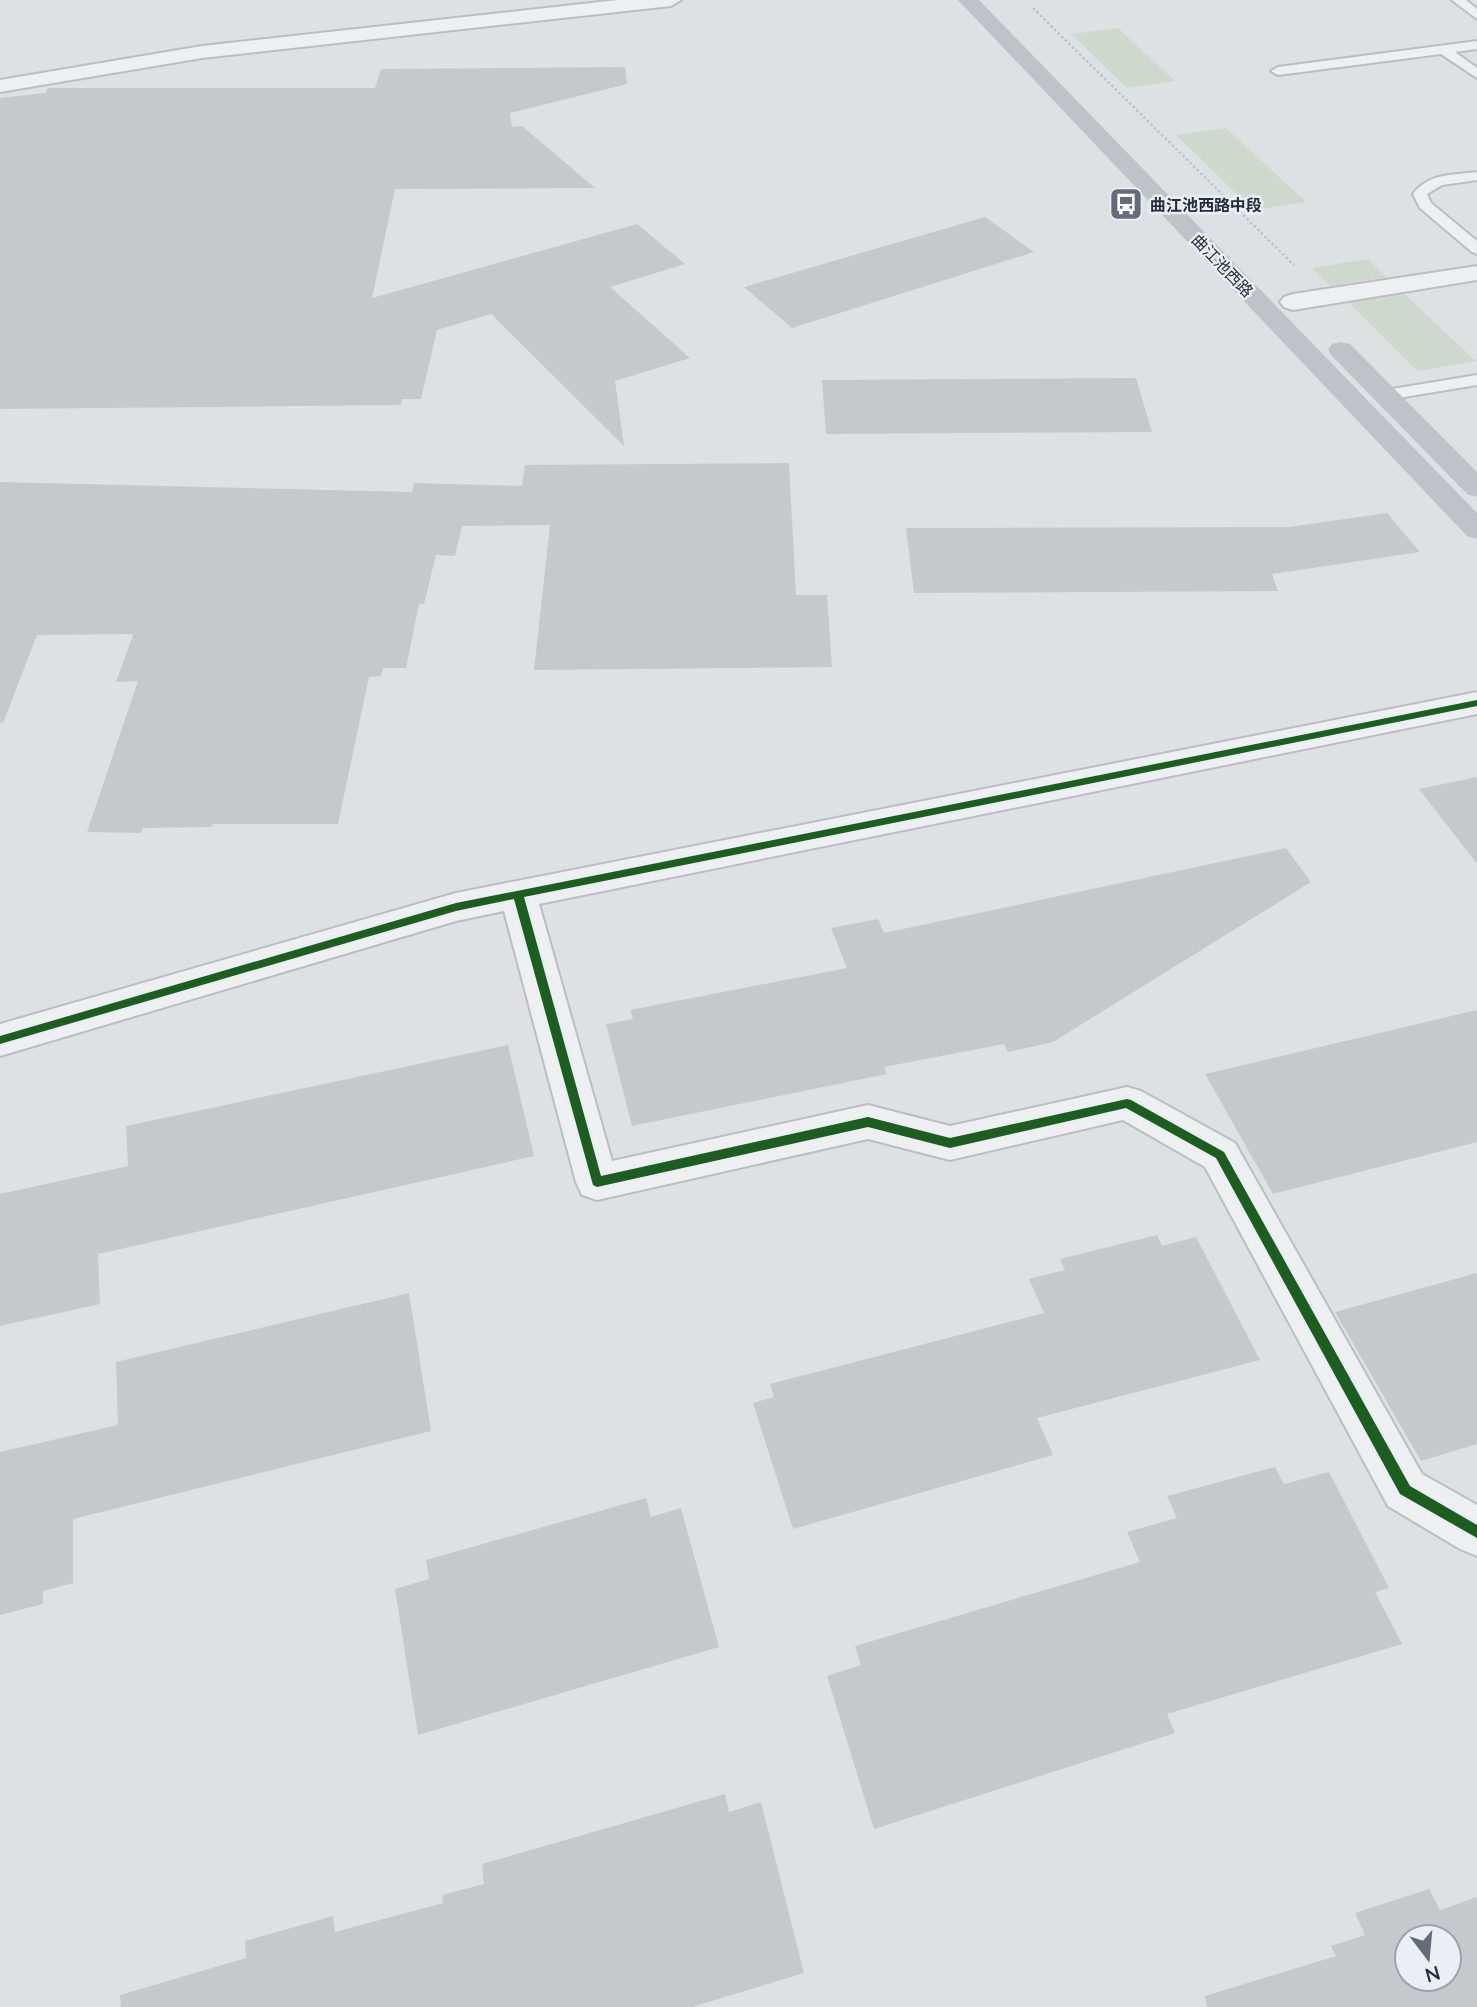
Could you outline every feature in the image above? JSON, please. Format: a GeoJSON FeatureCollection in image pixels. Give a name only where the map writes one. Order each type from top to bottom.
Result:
{"type":"FeatureCollection","features":[{"type":"Feature","properties":{"kind":"street"},"geometry":{"type":"LineString","coordinates":[[0,86],[202,52],[671,0]]}},
{"type":"Feature","properties":{"kind":"street","name":"曲江池西路"},"geometry":{"type":"LineString","coordinates":[[968,0],[1477,530]]}},
{"type":"Feature","properties":{"kind":"street"},"geometry":{"type":"LineString","coordinates":[[995,0],[1180,187]]}},
{"type":"Feature","properties":{"kind":"street"},"geometry":{"type":"LineString","coordinates":[[1293,302],[1477,273]]}},
{"type":"Feature","properties":{"kind":"street","name":"曲江池西路"},"geometry":{"type":"LineString","coordinates":[[1274,283],[1477,488]]}},
{"type":"Feature","properties":{"kind":"street"},"geometry":{"type":"LineString","coordinates":[[0,1040],[456,906],[1477,703]]}},
{"type":"Feature","properties":{"kind":"street"},"geometry":{"type":"LineString","coordinates":[[518,895],[597,1182],[868,1122],[950,1143],[1127,1103],[1220,1155],[1405,1490],[1477,1532]]}},
{"type":"Feature","properties":{"kind":"lane"},"geometry":{"type":"LineString","coordinates":[[1458,0],[1477,15]]}},
{"type":"Feature","properties":{"kind":"lane"},"geometry":{"type":"LineString","coordinates":[[1278,71],[1477,45]]}},
{"type":"Feature","properties":{"kind":"lane"},"geometry":{"type":"LineString","coordinates":[[1444,50],[1477,74]]}},
{"type":"Feature","properties":{"kind":"lane"},"geometry":{"type":"LineString","coordinates":[[1477,176],[1434,183],[1424,187],[1420,194],[1425,205],[1477,249]]}},
{"type":"Feature","properties":{"kind":"lane"},"geometry":{"type":"LineString","coordinates":[[1386,396],[1477,380]]}},
{"type":"Feature","properties":{"kind":"path"},"geometry":{"type":"LineString","coordinates":[[1025,0],[1326,296]]}},
{"type":"Feature","properties":{"kind":"shaded area"},"geometry":{"type":"Polygon","coordinates":[[[1118,28],[1175,81],[1127,88],[1071,34],[1118,28]]]}},
{"type":"Feature","properties":{"kind":"shaded area"},"geometry":{"type":"Polygon","coordinates":[[[1226,128],[1306,202],[1253,210],[1176,135],[1226,128]]]}},
{"type":"Feature","properties":{"kind":"shaded area"},"geometry":{"type":"Polygon","coordinates":[[[1367,259],[1386,277],[1330,286],[1312,268],[1367,259]]]}},
{"type":"Feature","properties":{"kind":"shaded area"},"geometry":{"type":"Polygon","coordinates":[[[1401,291],[1476,361],[1417,371],[1345,299],[1401,291]]]}},
{"type":"Feature","properties":{"kind":"building"},"geometry":{"type":"Polygon","coordinates":[[[625,67],[627,84],[510,113],[512,127],[522,126],[595,188],[395,189],[372,298],[637,224],[685,264],[610,287],[690,358],[615,381],[624,446],[491,314],[437,330],[421,399],[402,399],[401,405],[0,409],[0,98],[45,93],[48,88],[375,88],[381,69],[625,67]]]}},
{"type":"Feature","properties":{"kind":"building"},"geometry":{"type":"Polygon","coordinates":[[[985,217],[1034,252],[792,328],[744,287],[985,217]]]}},
{"type":"Feature","properties":{"kind":"building"},"geometry":{"type":"Polygon","coordinates":[[[1136,378],[1152,432],[826,434],[822,380],[1136,378]]]}},
{"type":"Feature","properties":{"kind":"building"},"geometry":{"type":"Polygon","coordinates":[[[789,463],[796,595],[827,595],[832,667],[534,670],[550,525],[462,526],[455,556],[436,555],[424,604],[419,604],[406,668],[383,668],[381,676],[369,677],[338,824],[213,824],[212,827],[143,828],[141,833],[87,832],[138,681],[116,682],[133,635],[131,634],[37,635],[3,723],[0,723],[0,482],[412,492],[414,483],[522,486],[525,465],[789,463]]]}},
{"type":"Feature","properties":{"kind":"building"},"geometry":{"type":"Polygon","coordinates":[[[1387,513],[1420,552],[1272,574],[1278,591],[914,593],[906,528],[1289,527],[1387,513]]]}},
{"type":"Feature","properties":{"kind":"building"},"geometry":{"type":"Polygon","coordinates":[[[1477,777],[1477,864],[1419,789],[1477,777]]]}},
{"type":"Feature","properties":{"kind":"building"},"geometry":{"type":"Polygon","coordinates":[[[1286,848],[1311,882],[1053,1042],[1008,1052],[1004,1044],[884,1067],[887,1074],[632,1126],[606,1024],[633,1019],[630,1010],[847,968],[831,928],[878,919],[884,933],[1286,848]]]}},
{"type":"Feature","properties":{"kind":"building"},"geometry":{"type":"Polygon","coordinates":[[[1477,1010],[1477,1142],[1273,1194],[1205,1074],[1477,1010]]]}},
{"type":"Feature","properties":{"kind":"building"},"geometry":{"type":"Polygon","coordinates":[[[508,1045],[534,1156],[98,1254],[100,1304],[0,1326],[0,1194],[128,1166],[126,1126],[508,1045]]]}},
{"type":"Feature","properties":{"kind":"building"},"geometry":{"type":"Polygon","coordinates":[[[1157,1235],[1162,1246],[1196,1237],[1260,1360],[1037,1418],[1053,1455],[793,1529],[753,1403],[774,1397],[770,1384],[1044,1313],[1029,1279],[1065,1270],[1060,1259],[1157,1235]]]}},
{"type":"Feature","properties":{"kind":"building"},"geometry":{"type":"Polygon","coordinates":[[[1477,1273],[1477,1444],[1421,1461],[1335,1312],[1477,1273]]]}},
{"type":"Feature","properties":{"kind":"building"},"geometry":{"type":"Polygon","coordinates":[[[409,1293],[431,1431],[73,1519],[73,1583],[43,1591],[43,1604],[0,1615],[0,1452],[118,1425],[116,1362],[409,1293]]]}},
{"type":"Feature","properties":{"kind":"building"},"geometry":{"type":"Polygon","coordinates":[[[1275,1467],[1284,1484],[1329,1472],[1389,1588],[1375,1592],[1402,1644],[1167,1714],[1175,1733],[874,1829],[827,1676],[861,1665],[855,1646],[1140,1562],[1127,1532],[1177,1518],[1167,1496],[1275,1467]]]}},
{"type":"Feature","properties":{"kind":"building"},"geometry":{"type":"Polygon","coordinates":[[[646,1498],[651,1517],[681,1508],[719,1647],[418,1735],[395,1589],[429,1579],[426,1560],[646,1498]]]}},
{"type":"Feature","properties":{"kind":"building"},"geometry":{"type":"Polygon","coordinates":[[[725,1794],[729,1812],[761,1802],[804,1973],[692,2007],[121,2007],[120,1995],[246,1958],[245,1941],[333,1916],[335,1932],[443,1903],[442,1895],[484,1884],[482,1864],[725,1794]]]}},
{"type":"Feature","properties":{"kind":"building"},"geometry":{"type":"Polygon","coordinates":[[[1429,1889],[1440,1910],[1477,1897],[1477,2007],[1207,2007],[1205,1996],[1336,1956],[1331,1946],[1365,1935],[1355,1913],[1429,1889]]]}},
{"type":"Feature","properties":{"kind":"cycle path"},"geometry":{"type":"LineString","coordinates":[[0,1040],[456,907],[1477,703]]}},
{"type":"Feature","properties":{"kind":"cycle path"},"geometry":{"type":"LineString","coordinates":[[518,895],[597,1182],[868,1122],[950,1143],[1127,1103],[1220,1155],[1405,1490],[1477,1532]]}},
{"type":"Feature","properties":{"kind":"place","name":"曲江池西路中段"},"geometry":{"type":"Point","coordinates":[1126,204]}}]}
